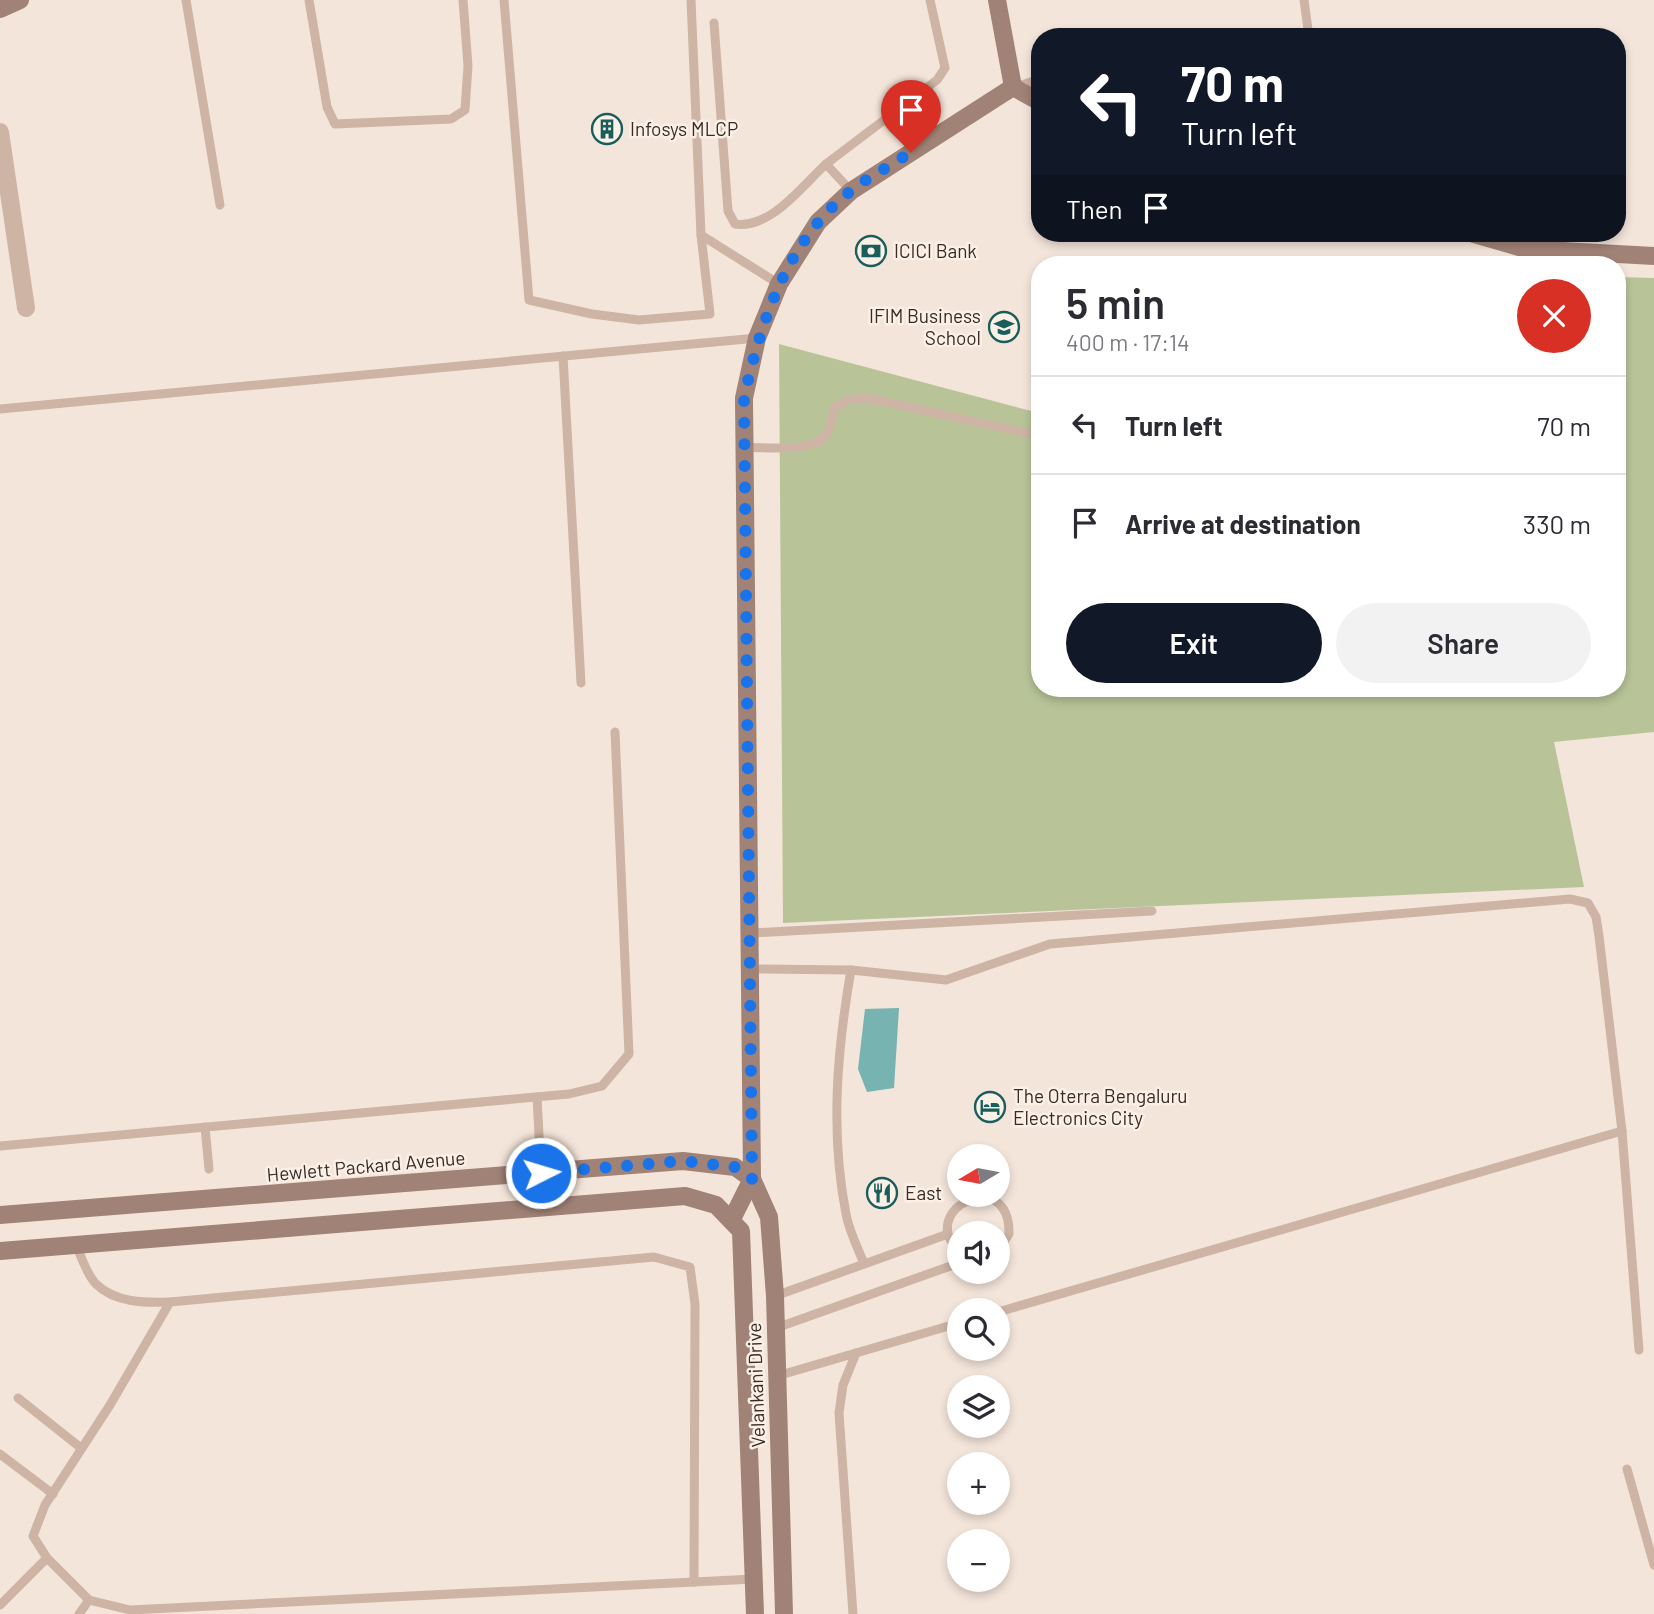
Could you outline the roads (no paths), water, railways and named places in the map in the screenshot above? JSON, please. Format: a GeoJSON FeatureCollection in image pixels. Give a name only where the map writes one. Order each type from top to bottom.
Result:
{"type":"FeatureCollection","features":[{"type":"Feature","properties":{"kind":"street"},"geometry":{"type":"LineString","coordinates":[[0,9],[20,0]]}},
{"type":"Feature","properties":{"kind":"street"},"geometry":{"type":"LineString","coordinates":[[997,0],[1013,87]]}},
{"type":"Feature","properties":{"kind":"street"},"geometry":{"type":"LineString","coordinates":[[1013,87],[1031,97]]}},
{"type":"Feature","properties":{"kind":"street"},"geometry":{"type":"LineString","coordinates":[[732,1219],[752,1179],[752,933],[744,398],[757,338],[779,284],[818,222],[851,191],[1013,87]]}},
{"type":"Feature","properties":{"kind":"street"},"geometry":{"type":"LineString","coordinates":[[0,132],[26,308]]}},
{"type":"Feature","properties":{"kind":"street"},"geometry":{"type":"LineString","coordinates":[[1504,242],[1526,248],[1654,256]]}},
{"type":"Feature","properties":{"kind":"street","name":"Hewlett Packard Avenue"},"geometry":{"type":"LineString","coordinates":[[0,1215],[683,1161],[735,1167],[752,1179]]}},
{"type":"Feature","properties":{"kind":"street","name":"Velankani Drive"},"geometry":{"type":"LineString","coordinates":[[752,1179],[769,1217],[775,1296],[784,1614]]}},
{"type":"Feature","properties":{"kind":"street","name":"Velankani Drive"},"geometry":{"type":"LineString","coordinates":[[76,1245],[685,1196],[716,1205],[741,1231],[744,1260],[755,1614]]}},
{"type":"Feature","properties":{"kind":"street"},"geometry":{"type":"LineString","coordinates":[[0,1251],[76,1245]]}},
{"type":"Feature","properties":{"kind":"lane"},"geometry":{"type":"LineString","coordinates":[[186,0],[220,205]]}},
{"type":"Feature","properties":{"kind":"lane"},"geometry":{"type":"LineString","coordinates":[[309,0],[327,107],[335,124],[451,120],[465,110],[468,66],[463,0]]}},
{"type":"Feature","properties":{"kind":"lane"},"geometry":{"type":"LineString","coordinates":[[504,0],[529,300],[592,314],[639,320],[710,314],[701,235],[691,0]]}},
{"type":"Feature","properties":{"kind":"lane"},"geometry":{"type":"LineString","coordinates":[[714,23],[728,211],[735,224],[747,226],[762,221],[827,164],[937,80],[945,68],[930,0]]}},
{"type":"Feature","properties":{"kind":"lane"},"geometry":{"type":"LineString","coordinates":[[1304,0],[1308,28]]}},
{"type":"Feature","properties":{"kind":"lane"},"geometry":{"type":"LineString","coordinates":[[1013,87],[1031,82]]}},
{"type":"Feature","properties":{"kind":"lane"},"geometry":{"type":"LineString","coordinates":[[827,164],[851,191]]}},
{"type":"Feature","properties":{"kind":"lane"},"geometry":{"type":"LineString","coordinates":[[701,235],[779,284]]}},
{"type":"Feature","properties":{"kind":"lane"},"geometry":{"type":"LineString","coordinates":[[0,409],[757,338]]}},
{"type":"Feature","properties":{"kind":"lane"},"geometry":{"type":"LineString","coordinates":[[564,356],[582,683]]}},
{"type":"Feature","properties":{"kind":"lane"},"geometry":{"type":"LineString","coordinates":[[746,447],[797,447],[822,440],[830,428],[834,408],[848,400],[868,398],[1031,434]]}},
{"type":"Feature","properties":{"kind":"lane"},"geometry":{"type":"LineString","coordinates":[[0,1146],[537,1097],[602,1086],[629,1054],[615,732]]}},
{"type":"Feature","properties":{"kind":"lane"},"geometry":{"type":"LineString","coordinates":[[752,969],[850,970],[946,980],[1050,944],[1570,899],[1588,903],[1596,917],[1622,1131],[1639,1350]]}},
{"type":"Feature","properties":{"kind":"lane"},"geometry":{"type":"LineString","coordinates":[[752,933],[1152,911]]}},
{"type":"Feature","properties":{"kind":"lane"},"geometry":{"type":"LineString","coordinates":[[850,970],[838,1045],[835,1136],[846,1216],[864,1264]]}},
{"type":"Feature","properties":{"kind":"lane"},"geometry":{"type":"LineString","coordinates":[[537,1097],[541,1173]]}},
{"type":"Feature","properties":{"kind":"lane"},"geometry":{"type":"LineString","coordinates":[[205,1127],[209,1169]]}},
{"type":"Feature","properties":{"kind":"lane"},"geometry":{"type":"LineString","coordinates":[[1010,1309],[1622,1131]]}},
{"type":"Feature","properties":{"kind":"lane"},"geometry":{"type":"LineString","coordinates":[[949,1221],[954,1209],[964,1200],[988,1198],[998,1203],[1008,1221]]}},
{"type":"Feature","properties":{"kind":"lane"},"geometry":{"type":"LineString","coordinates":[[775,1296],[947,1234]]}},
{"type":"Feature","properties":{"kind":"lane"},"geometry":{"type":"LineString","coordinates":[[76,1245],[96,1284],[117,1296],[143,1303],[654,1257],[690,1267],[695,1304],[694,1582]]}},
{"type":"Feature","properties":{"kind":"lane"},"geometry":{"type":"LineString","coordinates":[[776,1328],[947,1267]]}},
{"type":"Feature","properties":{"kind":"lane"},"geometry":{"type":"LineString","coordinates":[[170,1301],[52,1494],[33,1536],[47,1558],[89,1600],[130,1610],[754,1579]]}},
{"type":"Feature","properties":{"kind":"lane"},"geometry":{"type":"LineString","coordinates":[[777,1376],[947,1326]]}},
{"type":"Feature","properties":{"kind":"lane"},"geometry":{"type":"LineString","coordinates":[[853,1614],[839,1413],[842,1385],[856,1353]]}},
{"type":"Feature","properties":{"kind":"lane"},"geometry":{"type":"LineString","coordinates":[[18,1398],[81,1448]]}},
{"type":"Feature","properties":{"kind":"lane"},"geometry":{"type":"LineString","coordinates":[[0,1454],[52,1494]]}},
{"type":"Feature","properties":{"kind":"lane"},"geometry":{"type":"LineString","coordinates":[[1627,1469],[1654,1565]]}},
{"type":"Feature","properties":{"kind":"lane"},"geometry":{"type":"LineString","coordinates":[[0,1605],[47,1558]]}},
{"type":"Feature","properties":{"kind":"lane"},"geometry":{"type":"LineString","coordinates":[[79,1614],[89,1600]]}},
{"type":"Feature","properties":{"kind":"water"},"geometry":{"type":"Polygon","coordinates":[[[899,1008],[894,1088],[867,1092],[858,1069],[865,1009],[899,1008]]]}},
{"type":"Feature","properties":{"kind":"place","name":"Infosys MLCP"},"geometry":{"type":"Point","coordinates":[607,129]}},
{"type":"Feature","properties":{"kind":"place","name":"ICICI Bank"},"geometry":{"type":"Point","coordinates":[871,251]}},
{"type":"Feature","properties":{"kind":"place","name":"IFIM Business School"},"geometry":{"type":"Point","coordinates":[1004,327]}},
{"type":"Feature","properties":{"kind":"place","name":"The Oterra Bengaluru Electronics City"},"geometry":{"type":"Point","coordinates":[990,1107]}},
{"type":"Feature","properties":{"kind":"place","name":"East"},"geometry":{"type":"Point","coordinates":[882,1193]}}]}
